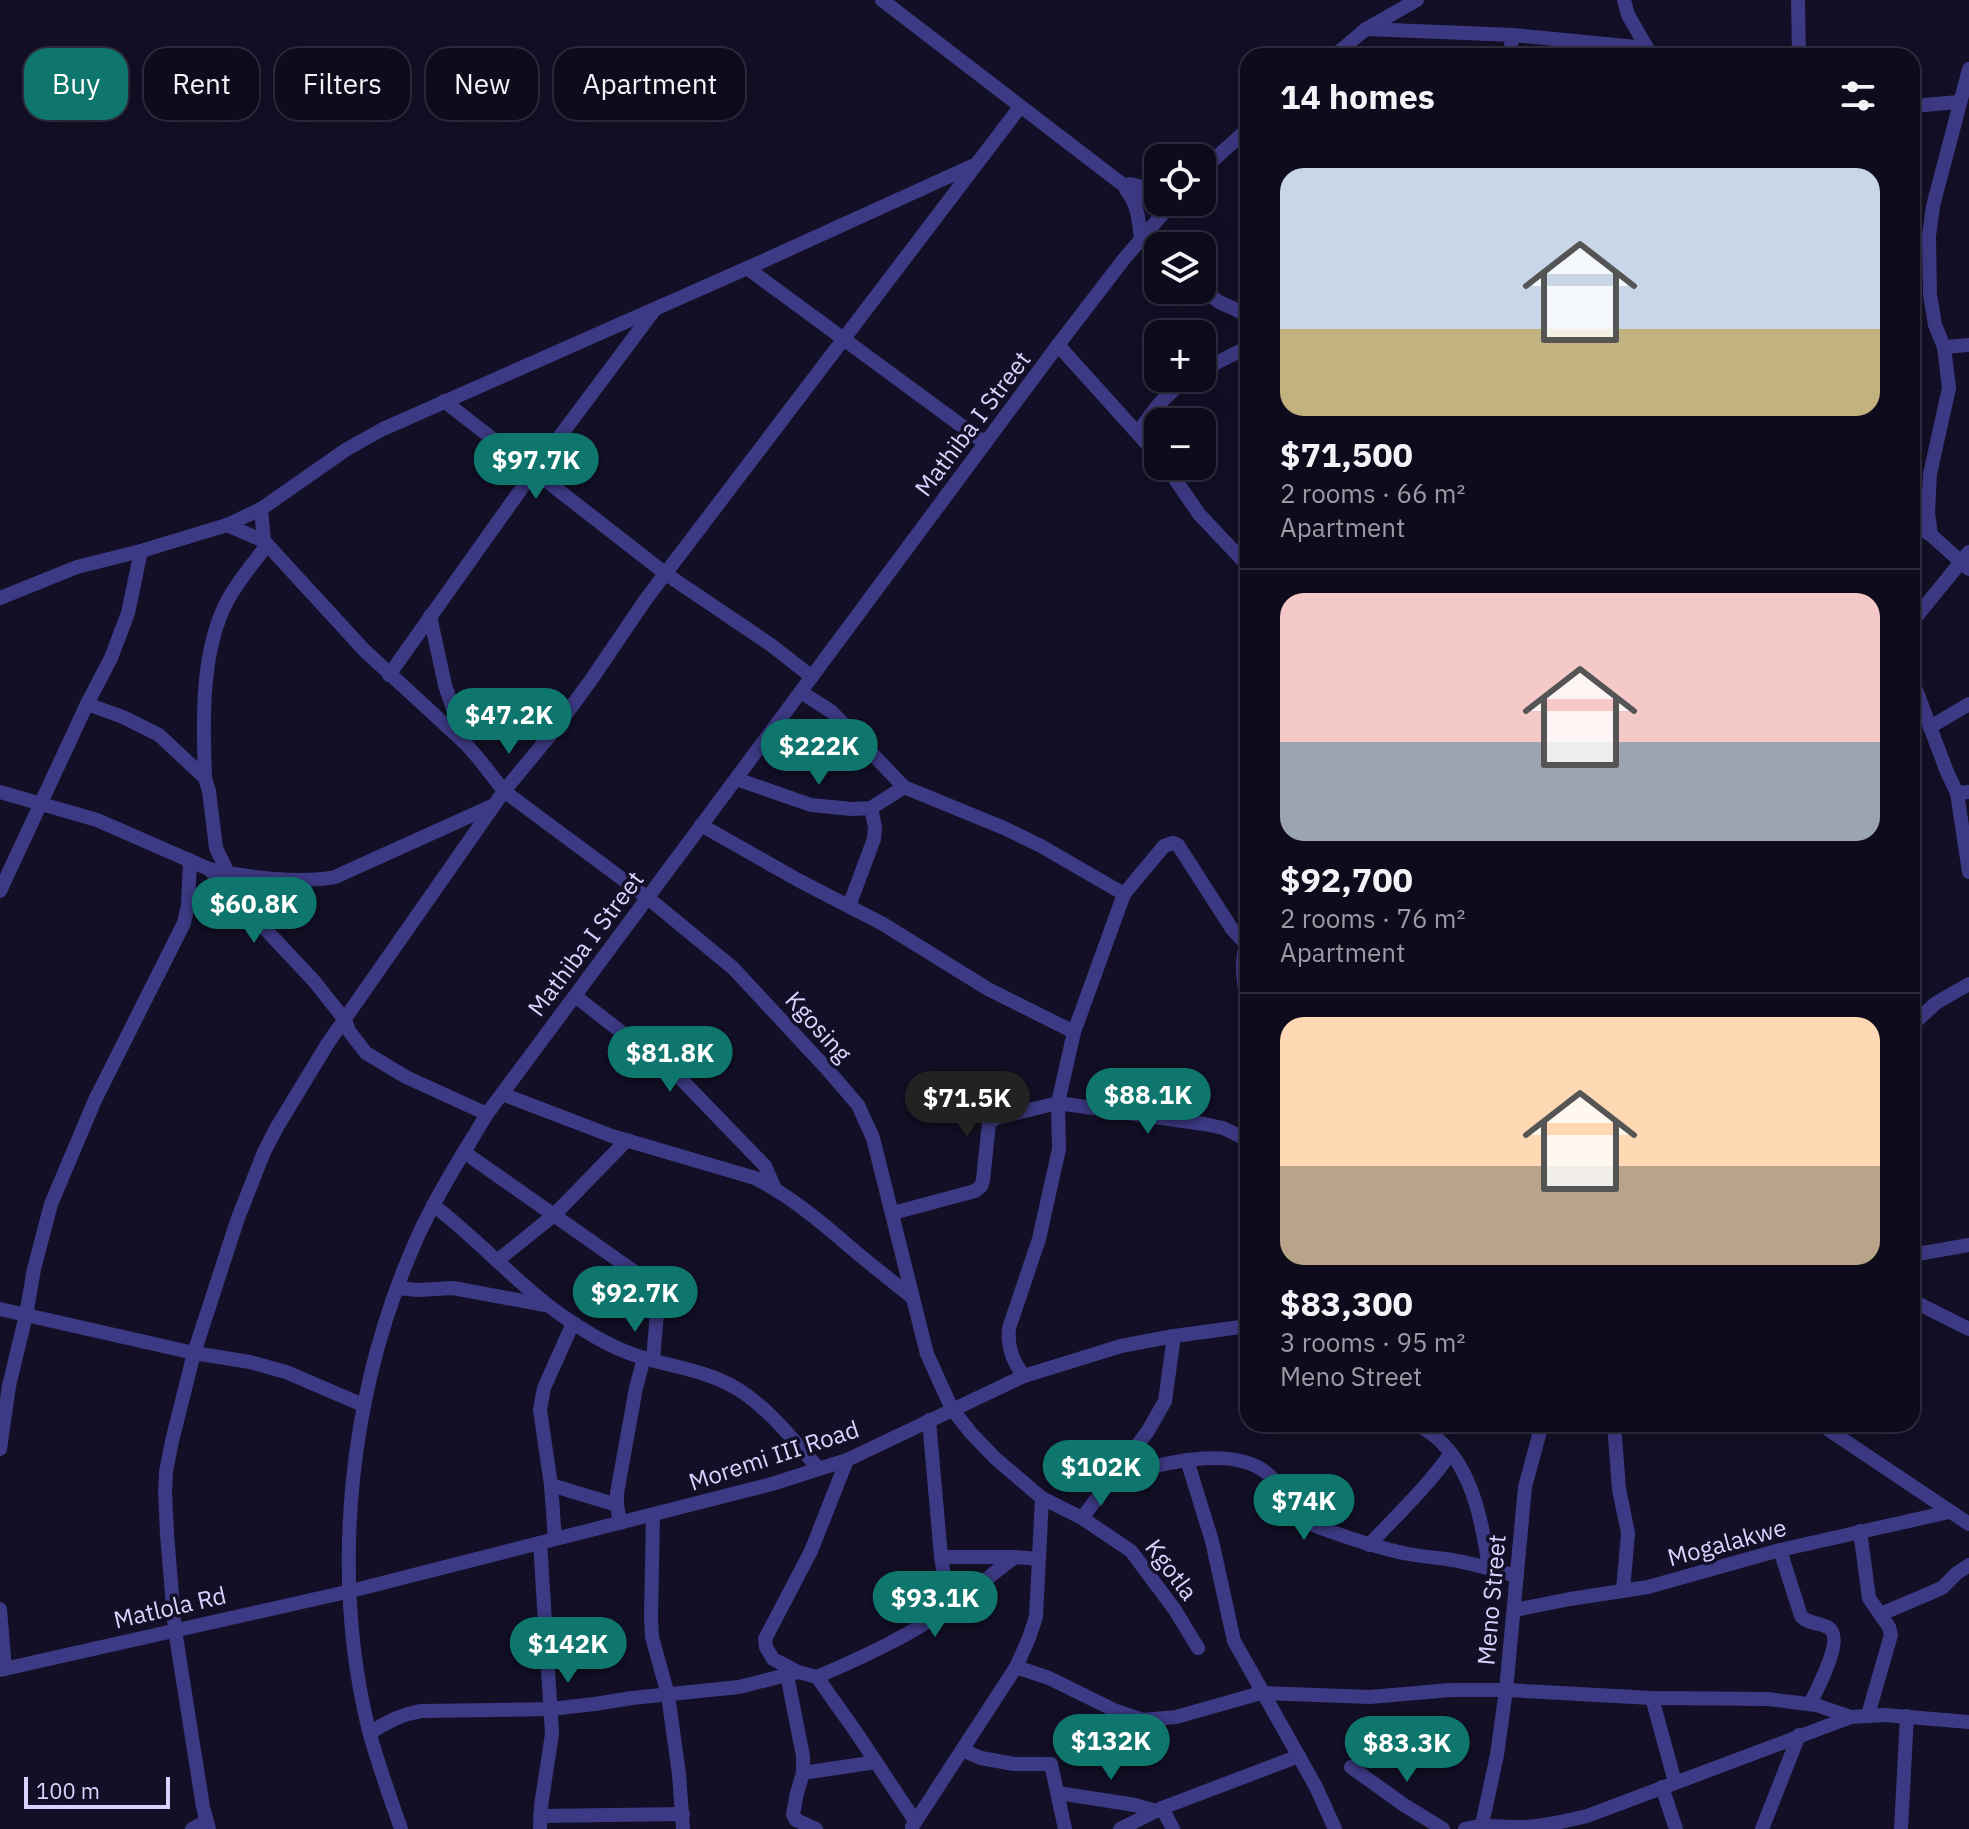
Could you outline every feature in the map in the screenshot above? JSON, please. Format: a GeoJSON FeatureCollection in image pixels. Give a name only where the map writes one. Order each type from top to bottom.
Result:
{"type":"FeatureCollection","features":[{"type":"Feature","properties":{"kind":"street"},"geometry":{"type":"LineString","coordinates":[[882,0],[1118,181],[1144,195]]}},
{"type":"Feature","properties":{"kind":"street"},"geometry":{"type":"LineString","coordinates":[[1343,48],[1366,29],[1417,0]]}},
{"type":"Feature","properties":{"kind":"street"},"geometry":{"type":"LineString","coordinates":[[1624,0],[1642,48]]}},
{"type":"Feature","properties":{"kind":"street"},"geometry":{"type":"LineString","coordinates":[[1798,0],[1799,48]]}},
{"type":"Feature","properties":{"kind":"street"},"geometry":{"type":"LineString","coordinates":[[1366,29],[1513,35],[1613,48]]}},
{"type":"Feature","properties":{"kind":"street"},"geometry":{"type":"LineString","coordinates":[[1511,48],[1513,35]]}},
{"type":"Feature","properties":{"kind":"street"},"geometry":{"type":"LineString","coordinates":[[1931,535],[1928,513],[1930,474],[1949,388],[1944,347],[1935,325],[1930,295],[1929,236],[1933,206],[1969,69]]}},
{"type":"Feature","properties":{"kind":"street"},"geometry":{"type":"LineString","coordinates":[[1920,105],[1959,102]]}},
{"type":"Feature","properties":{"kind":"street"},"geometry":{"type":"LineString","coordinates":[[192,1829],[207,1825],[175,1630],[167,1534],[166,1472],[194,1353],[238,1218],[264,1152],[328,1043],[492,806],[552,733],[666,574],[1020,107]]}},
{"type":"Feature","properties":{"kind":"street"},"geometry":{"type":"LineString","coordinates":[[1216,158],[1240,136]]}},
{"type":"Feature","properties":{"kind":"street"},"geometry":{"type":"LineString","coordinates":[[0,598],[54,575],[227,525],[261,509],[347,449],[383,429],[976,164]]}},
{"type":"Feature","properties":{"kind":"street"},"geometry":{"type":"LineString","coordinates":[[1118,181],[1144,187]]}},
{"type":"Feature","properties":{"kind":"street"},"geometry":{"type":"LineString","coordinates":[[1118,181],[1133,198],[1144,242]]}},
{"type":"Feature","properties":{"kind":"street","name":"Mathiba I Street"},"geometry":{"type":"LineString","coordinates":[[401,1829],[370,1733],[359,1678],[351,1591],[351,1516],[363,1405],[375,1353],[419,1234],[487,1114],[1058,345],[1160,216]]}},
{"type":"Feature","properties":{"kind":"street"},"geometry":{"type":"LineString","coordinates":[[747,268],[985,443]]}},
{"type":"Feature","properties":{"kind":"street"},"geometry":{"type":"LineString","coordinates":[[1216,300],[1240,311]]}},
{"type":"Feature","properties":{"kind":"street"},"geometry":{"type":"LineString","coordinates":[[389,675],[534,471],[656,308]]}},
{"type":"Feature","properties":{"kind":"street"},"geometry":{"type":"LineString","coordinates":[[1058,345],[1144,439]]}},
{"type":"Feature","properties":{"kind":"street"},"geometry":{"type":"LineString","coordinates":[[1944,347],[1969,345]]}},
{"type":"Feature","properties":{"kind":"street"},"geometry":{"type":"LineString","coordinates":[[1216,363],[1240,351]]}},
{"type":"Feature","properties":{"kind":"street"},"geometry":{"type":"LineString","coordinates":[[1138,432],[1171,392]]}},
{"type":"Feature","properties":{"kind":"street"},"geometry":{"type":"LineString","coordinates":[[444,401],[666,574],[812,677]]}},
{"type":"Feature","properties":{"kind":"street"},"geometry":{"type":"LineString","coordinates":[[1176,480],[1199,514],[1240,558]]}},
{"type":"Feature","properties":{"kind":"street"},"geometry":{"type":"LineString","coordinates":[[228,873],[216,848],[205,778],[205,689],[217,626],[228,601],[265,543],[261,509]]}},
{"type":"Feature","properties":{"kind":"street"},"geometry":{"type":"LineString","coordinates":[[227,525],[265,543],[389,675],[465,743]]}},
{"type":"Feature","properties":{"kind":"street"},"geometry":{"type":"LineString","coordinates":[[1920,529],[1966,561],[1920,613]]}},
{"type":"Feature","properties":{"kind":"street"},"geometry":{"type":"LineString","coordinates":[[0,891],[111,658],[131,598],[141,551]]}},
{"type":"Feature","properties":{"kind":"street"},"geometry":{"type":"LineString","coordinates":[[430,616],[445,685],[465,743]]}},
{"type":"Feature","properties":{"kind":"street"},"geometry":{"type":"LineString","coordinates":[[801,692],[832,712],[904,787],[1004,828],[1124,894]]}},
{"type":"Feature","properties":{"kind":"street"},"geometry":{"type":"LineString","coordinates":[[1920,700],[1947,772],[1963,793],[1969,872]]}},
{"type":"Feature","properties":{"kind":"street"},"geometry":{"type":"LineString","coordinates":[[87,704],[159,735],[205,778]]}},
{"type":"Feature","properties":{"kind":"street"},"geometry":{"type":"LineString","coordinates":[[1930,727],[1969,704]]}},
{"type":"Feature","properties":{"kind":"street","name":"Kgosing"},"geometry":{"type":"LineString","coordinates":[[465,743],[504,791],[648,898],[733,968],[858,1105],[873,1138],[927,1354],[952,1409]]}},
{"type":"Feature","properties":{"kind":"street"},"geometry":{"type":"LineString","coordinates":[[736,779],[811,805],[852,809],[871,808],[904,787]]}},
{"type":"Feature","properties":{"kind":"street"},"geometry":{"type":"LineString","coordinates":[[0,792],[97,820],[209,869],[308,880],[335,877],[492,806]]}},
{"type":"Feature","properties":{"kind":"street"},"geometry":{"type":"LineString","coordinates":[[849,906],[874,839],[871,808]]}},
{"type":"Feature","properties":{"kind":"street"},"geometry":{"type":"LineString","coordinates":[[701,825],[883,924],[988,989],[1074,1032]]}},
{"type":"Feature","properties":{"kind":"street"},"geometry":{"type":"LineString","coordinates":[[1024,1376],[1015,1364],[1008,1339],[1009,1328],[1039,1239],[1059,1149],[1058,1103],[1074,1032],[1124,894],[1164,846],[1173,843],[1178,845],[1232,929],[1240,935]]}},
{"type":"Feature","properties":{"kind":"street"},"geometry":{"type":"LineString","coordinates":[[0,1449],[9,1386],[51,1204],[95,1100],[184,923],[190,860]]}},
{"type":"Feature","properties":{"kind":"street"},"geometry":{"type":"LineString","coordinates":[[209,869],[314,981],[345,1020],[359,1046],[379,1062],[487,1114]]}},
{"type":"Feature","properties":{"kind":"street"},"geometry":{"type":"LineString","coordinates":[[1920,1014],[1969,984]]}},
{"type":"Feature","properties":{"kind":"street"},"geometry":{"type":"LineString","coordinates":[[575,996],[679,1077],[765,1166],[775,1189]]}},
{"type":"Feature","properties":{"kind":"street"},"geometry":{"type":"LineString","coordinates":[[502,1094],[627,1140],[755,1178],[811,1213],[913,1298]]}},
{"type":"Feature","properties":{"kind":"street"},"geometry":{"type":"LineString","coordinates":[[893,1213],[975,1191],[983,1180],[989,1123],[996,1118],[1058,1103],[1204,1124],[1240,1136]]}},
{"type":"Feature","properties":{"kind":"street"},"geometry":{"type":"LineString","coordinates":[[497,1261],[554,1215],[627,1140]]}},
{"type":"Feature","properties":{"kind":"street"},"geometry":{"type":"LineString","coordinates":[[464,1152],[649,1282],[658,1300],[648,1359],[632,1410],[617,1493],[620,1523]]}},
{"type":"Feature","properties":{"kind":"street"},"geometry":{"type":"LineString","coordinates":[[433,1205],[573,1323],[624,1351],[685,1367],[735,1388],[764,1410],[819,1469]]}},
{"type":"Feature","properties":{"kind":"street"},"geometry":{"type":"LineString","coordinates":[[1920,1254],[1969,1245]]}},
{"type":"Feature","properties":{"kind":"street"},"geometry":{"type":"LineString","coordinates":[[397,1288],[453,1288],[549,1305]]}},
{"type":"Feature","properties":{"kind":"street"},"geometry":{"type":"LineString","coordinates":[[1920,1304],[1969,1329]]}},
{"type":"Feature","properties":{"kind":"street"},"geometry":{"type":"LineString","coordinates":[[0,1309],[194,1353],[250,1362],[286,1372],[363,1405]]}},
{"type":"Feature","properties":{"kind":"street"},"geometry":{"type":"LineString","coordinates":[[573,1323],[544,1388],[540,1410],[551,1485],[548,1541],[550,1751],[540,1822],[683,1821],[668,1695],[651,1618],[653,1515]]}},
{"type":"Feature","properties":{"kind":"street","name":"Moremi III Road"},"geometry":{"type":"LineString","coordinates":[[351,1591],[772,1484],[847,1460],[1024,1376],[1121,1346],[1240,1327]]}},
{"type":"Feature","properties":{"kind":"street"},"geometry":{"type":"LineString","coordinates":[[1082,1518],[1148,1431],[1165,1401],[1174,1336]]}},
{"type":"Feature","properties":{"kind":"street","name":"Kgotla"},"geometry":{"type":"LineString","coordinates":[[952,1409],[996,1459],[1042,1498],[1082,1518],[1131,1551],[1175,1610],[1198,1648]]}},
{"type":"Feature","properties":{"kind":"street"},"geometry":{"type":"LineString","coordinates":[[929,1420],[941,1557],[949,1608]]}},
{"type":"Feature","properties":{"kind":"street"},"geometry":{"type":"LineString","coordinates":[[1428,1432],[1451,1453],[1474,1496],[1484,1531],[1489,1568]]}},
{"type":"Feature","properties":{"kind":"street","name":"Meno Street"},"geometry":{"type":"LineString","coordinates":[[1482,1827],[1506,1690],[1525,1487],[1540,1432]]}},
{"type":"Feature","properties":{"kind":"street"},"geometry":{"type":"LineString","coordinates":[[1615,1432],[1619,1489],[1628,1533],[1623,1591]]}},
{"type":"Feature","properties":{"kind":"street"},"geometry":{"type":"LineString","coordinates":[[1832,1432],[1969,1524]]}},
{"type":"Feature","properties":{"kind":"street"},"geometry":{"type":"LineString","coordinates":[[1369,1545],[1423,1490],[1451,1453]]}},
{"type":"Feature","properties":{"kind":"street"},"geometry":{"type":"LineString","coordinates":[[1114,1478],[1149,1466],[1187,1460],[1209,1458],[1249,1464],[1274,1479],[1293,1514],[1305,1522],[1369,1545],[1517,1576]]}},
{"type":"Feature","properties":{"kind":"street"},"geometry":{"type":"LineString","coordinates":[[816,1829],[796,1820],[793,1814],[803,1773],[803,1756],[792,1673],[773,1659],[765,1639],[811,1551],[847,1460]]}},
{"type":"Feature","properties":{"kind":"street"},"geometry":{"type":"LineString","coordinates":[[1187,1460],[1218,1569],[1234,1641],[1299,1756],[1335,1829]]}},
{"type":"Feature","properties":{"kind":"street"},"geometry":{"type":"LineString","coordinates":[[551,1485],[617,1505]]}},
{"type":"Feature","properties":{"kind":"street"},"geometry":{"type":"LineString","coordinates":[[817,1677],[876,1762],[913,1825],[1016,1667],[1029,1638],[1036,1617],[1042,1498]]}},
{"type":"Feature","properties":{"kind":"street","name":"Mogalakwe"},"geometry":{"type":"LineString","coordinates":[[1515,1610],[1648,1587],[1780,1550],[1949,1512]]}},
{"type":"Feature","properties":{"kind":"street"},"geometry":{"type":"LineString","coordinates":[[1860,1531],[1869,1598],[1891,1635],[1868,1715]]}},
{"type":"Feature","properties":{"kind":"street"},"geometry":{"type":"LineString","coordinates":[[1780,1550],[1801,1616],[1805,1621],[1829,1628],[1835,1640],[1828,1666],[1810,1704]]}},
{"type":"Feature","properties":{"kind":"street"},"geometry":{"type":"LineString","coordinates":[[941,1557],[1039,1559]]}},
{"type":"Feature","properties":{"kind":"street"},"geometry":{"type":"LineString","coordinates":[[370,1733],[392,1719],[421,1711],[551,1709],[739,1687],[792,1673],[817,1677],[875,1652],[949,1608],[1015,1557]]}},
{"type":"Feature","properties":{"kind":"street"},"geometry":{"type":"LineString","coordinates":[[1881,1614],[1942,1588],[1969,1565]]}},
{"type":"Feature","properties":{"kind":"street","name":"Matlola Rd"},"geometry":{"type":"LineString","coordinates":[[3,1669],[351,1591]]}},
{"type":"Feature","properties":{"kind":"street"},"geometry":{"type":"LineString","coordinates":[[0,1609],[3,1669]]}},
{"type":"Feature","properties":{"kind":"street"},"geometry":{"type":"LineString","coordinates":[[1016,1667],[1049,1678],[1116,1711],[1143,1720],[1176,1717],[1261,1693],[1370,1697],[1450,1690],[1768,1699],[1810,1704],[1851,1717]]}},
{"type":"Feature","properties":{"kind":"street"},"geometry":{"type":"LineString","coordinates":[[1652,1698],[1676,1829]]}},
{"type":"Feature","properties":{"kind":"street"},"geometry":{"type":"LineString","coordinates":[[1901,1829],[1907,1716]]}},
{"type":"Feature","properties":{"kind":"street"},"geometry":{"type":"LineString","coordinates":[[1465,1829],[1545,1825],[1587,1816],[1851,1717],[1907,1716],[1969,1722]]}},
{"type":"Feature","properties":{"kind":"street"},"geometry":{"type":"LineString","coordinates":[[1762,1829],[1799,1735]]}},
{"type":"Feature","properties":{"kind":"street"},"geometry":{"type":"LineString","coordinates":[[962,1750],[981,1758],[1014,1764],[1049,1763],[1054,1768],[1065,1829]]}},
{"type":"Feature","properties":{"kind":"street"},"geometry":{"type":"LineString","coordinates":[[1125,1828],[1159,1809],[1299,1756]]}},
{"type":"Feature","properties":{"kind":"street"},"geometry":{"type":"LineString","coordinates":[[803,1773],[876,1762]]}},
{"type":"Feature","properties":{"kind":"street"},"geometry":{"type":"LineString","coordinates":[[1351,1767],[1443,1829]]}},
{"type":"Feature","properties":{"kind":"street"},"geometry":{"type":"LineString","coordinates":[[1058,1793],[1159,1809],[1173,1829]]}}]}
